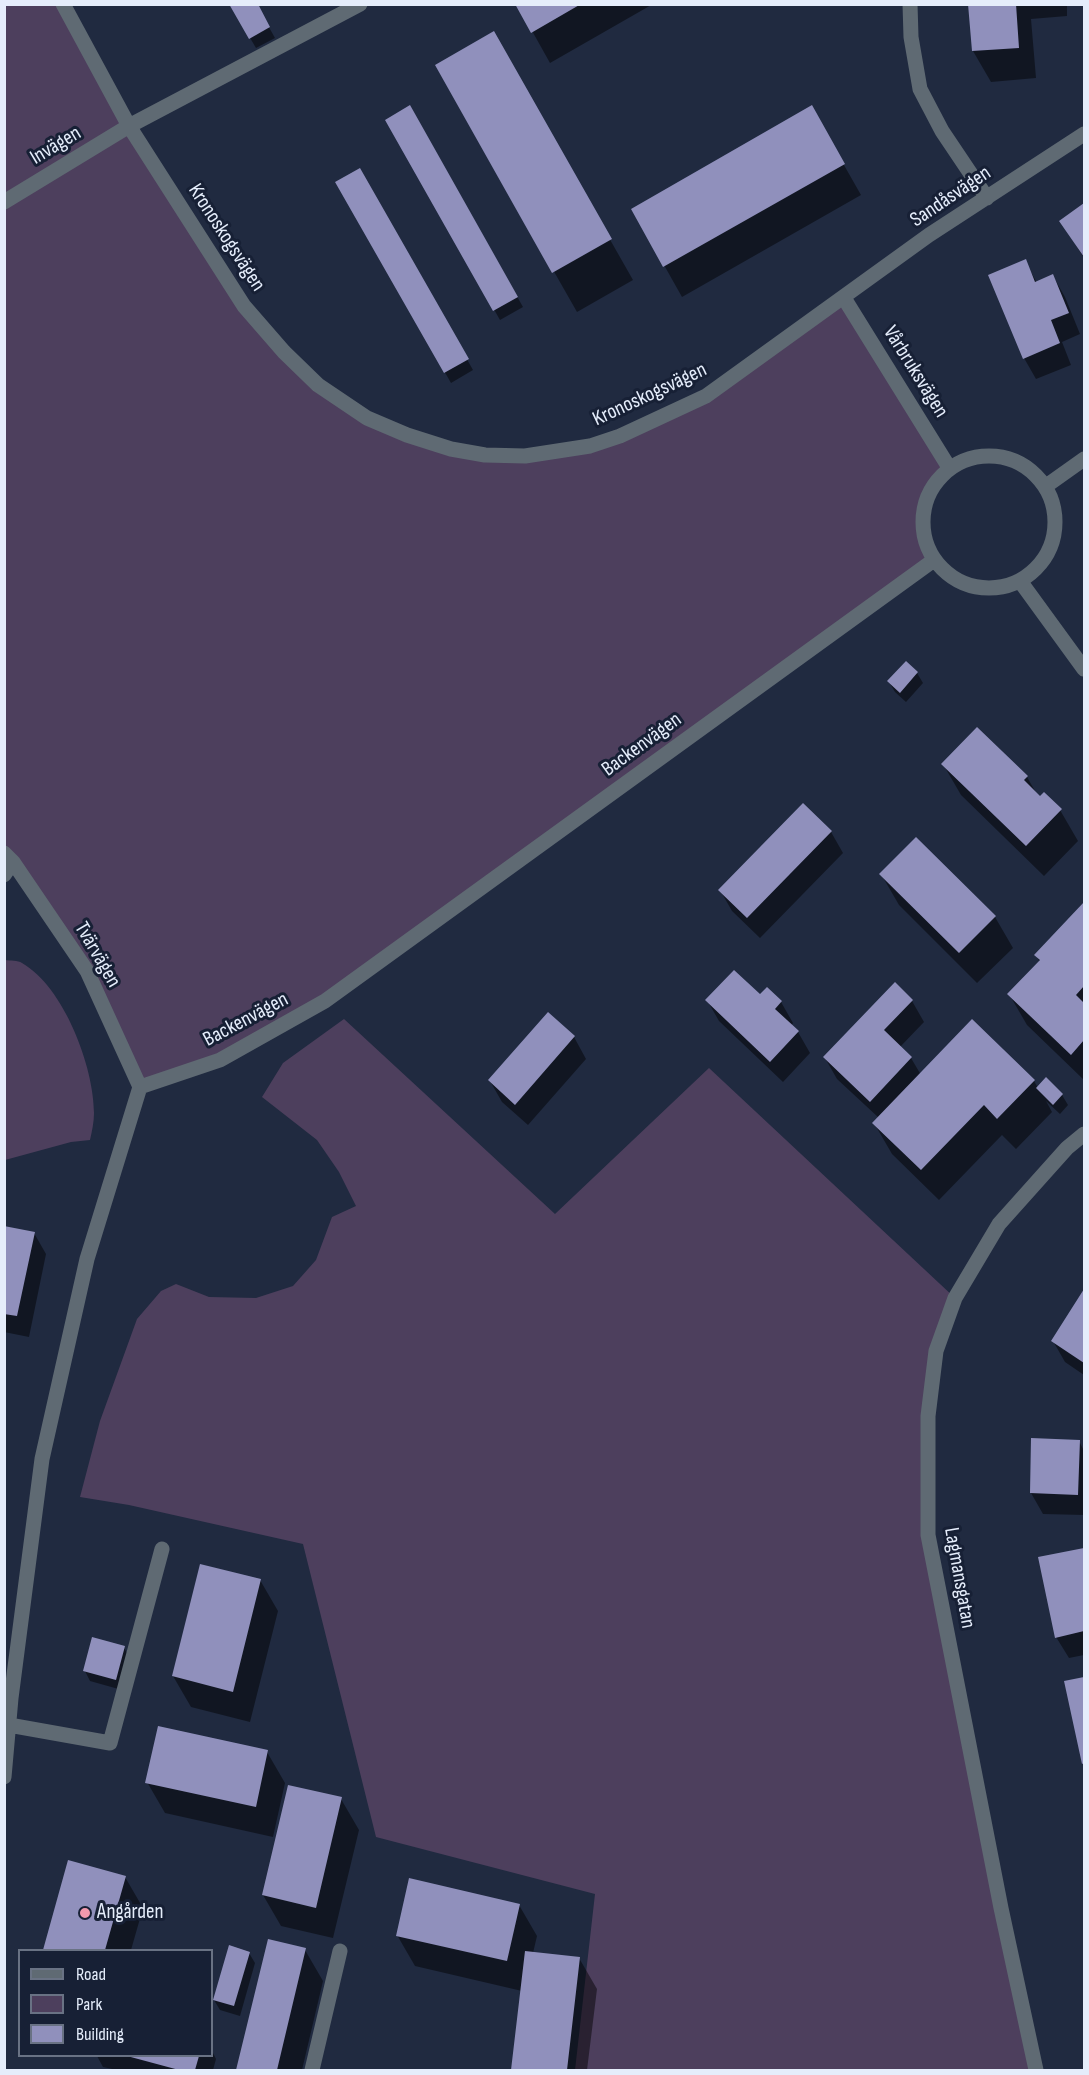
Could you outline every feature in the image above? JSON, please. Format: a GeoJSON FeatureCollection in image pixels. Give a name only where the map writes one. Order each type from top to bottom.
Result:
{"type":"FeatureCollection","features":[{"type":"Feature","properties":{"kind":"street","name":"Kronoskogsvägen"},"geometry":{"type":"LineString","coordinates":[[63,4],[129,126],[244,306],[284,352],[318,385],[367,418],[407,435],[451,449],[485,455],[525,456],[590,446],[620,436],[706,396],[844,298]]}},
{"type":"Feature","properties":{"kind":"street"},"geometry":{"type":"LineString","coordinates":[[129,126],[360,4]]}},
{"type":"Feature","properties":{"kind":"street"},"geometry":{"type":"LineString","coordinates":[[910,4],[911,37],[920,89],[942,131],[987,198]]}},
{"type":"Feature","properties":{"kind":"street","name":"Invägen"},"geometry":{"type":"LineString","coordinates":[[4,202],[129,126]]}},
{"type":"Feature","properties":{"kind":"street","name":"Sandåsvägen"},"geometry":{"type":"LineString","coordinates":[[844,298],[929,235],[1084,134]]}},
{"type":"Feature","properties":{"kind":"street","name":"Vårbruksvägen"},"geometry":{"type":"LineString","coordinates":[[844,298],[950,469]]}},
{"type":"Feature","properties":{"kind":"street"},"geometry":{"type":"LineString","coordinates":[[1001,456],[1019,462],[1034,472],[1046,486],[1055,512],[1054,539],[1041,564],[1020,581],[997,589],[973,587],[951,577],[934,560],[925,538],[923,518],[932,489],[950,469],[966,459],[1001,456]]}},
{"type":"Feature","properties":{"kind":"street"},"geometry":{"type":"LineString","coordinates":[[1046,486],[1084,459]]}},
{"type":"Feature","properties":{"kind":"street","name":"Backenvägen"},"geometry":{"type":"LineString","coordinates":[[140,1087],[220,1060],[325,1000],[934,560]]}},
{"type":"Feature","properties":{"kind":"street"},"geometry":{"type":"LineString","coordinates":[[1020,581],[1084,669]]}},
{"type":"Feature","properties":{"kind":"street","name":"Tvärvägen"},"geometry":{"type":"LineString","coordinates":[[7,863],[87,971],[140,1087]]}},
{"type":"Feature","properties":{"kind":"street"},"geometry":{"type":"LineString","coordinates":[[4,1777],[42,1459],[87,1259],[140,1087]]}},
{"type":"Feature","properties":{"kind":"street","name":"Lagmansgatan"},"geometry":{"type":"LineString","coordinates":[[1036,2070],[1001,1908],[928,1535],[928,1416],[936,1351],[955,1298],[999,1224],[1067,1148],[1084,1134]]}},
{"type":"Feature","properties":{"kind":"street"},"geometry":{"type":"LineString","coordinates":[[9,1725],[110,1743],[162,1549]]}},
{"type":"Feature","properties":{"kind":"street"},"geometry":{"type":"LineString","coordinates":[[312,2070],[340,1951]]}},
{"type":"Feature","properties":{"kind":"green space"},"geometry":{"type":"Polygon","coordinates":[[[5,5],[63,5],[129,126],[284,352],[367,418],[451,449],[557,452],[706,396],[844,298],[950,469],[932,491],[924,511],[925,533],[934,560],[325,1001],[220,1060],[140,1087],[87,971],[5,855],[5,5]]]}},
{"type":"Feature","properties":{"kind":"green space"},"geometry":{"type":"Polygon","coordinates":[[[5,960],[20,962],[37,974],[63,1009],[74,1030],[89,1074],[94,1113],[90,1140],[71,1142],[5,1160],[5,960]]]}},
{"type":"Feature","properties":{"kind":"green space"},"geometry":{"type":"Polygon","coordinates":[[[344,1019],[555,1214],[709,1068],[955,1298],[936,1351],[928,1535],[1036,2070],[575,2070],[595,1894],[376,1837],[303,1544],[129,1505],[80,1497],[100,1421],[137,1319],[161,1291],[176,1284],[209,1297],[256,1298],[293,1286],[316,1260],[332,1217],[356,1206],[339,1172],[317,1140],[262,1097],[283,1063],[344,1019]]]}},
{"type":"Feature","properties":{"kind":"building"},"geometry":{"type":"Polygon","coordinates":[[[229,4],[258,4],[270,27],[249,39],[229,4]]]}},
{"type":"Feature","properties":{"kind":"building"},"geometry":{"type":"Polygon","coordinates":[[[515,4],[581,4],[531,33],[515,4]]]}},
{"type":"Feature","properties":{"kind":"building"},"geometry":{"type":"Polygon","coordinates":[[[968,4],[1016,4],[1019,48],[972,51],[968,4]]]}},
{"type":"Feature","properties":{"kind":"building"},"geometry":{"type":"Polygon","coordinates":[[[494,31],[612,239],[552,273],[435,65],[494,31]]]}},
{"type":"Feature","properties":{"kind":"building"},"geometry":{"type":"Polygon","coordinates":[[[410,105],[518,297],[493,311],[385,120],[410,105]]]}},
{"type":"Feature","properties":{"kind":"building"},"geometry":{"type":"Polygon","coordinates":[[[812,105],[845,164],[663,267],[631,209],[812,105]]]}},
{"type":"Feature","properties":{"kind":"building"},"geometry":{"type":"Polygon","coordinates":[[[360,168],[469,359],[444,373],[335,182],[360,168]]]}},
{"type":"Feature","properties":{"kind":"building"},"geometry":{"type":"Polygon","coordinates":[[[1084,203],[1084,257],[1059,221],[1084,203]]]}},
{"type":"Feature","properties":{"kind":"building"},"geometry":{"type":"Polygon","coordinates":[[[1026,259],[1035,282],[1053,274],[1069,313],[1051,320],[1060,343],[1023,359],[988,275],[1026,259]]]}},
{"type":"Feature","properties":{"kind":"building"},"geometry":{"type":"Polygon","coordinates":[[[906,661],[918,672],[900,693],[887,681],[906,661]]]}},
{"type":"Feature","properties":{"kind":"building"},"geometry":{"type":"Polygon","coordinates":[[[977,727],[1028,776],[1024,780],[1040,796],[1044,792],[1062,809],[1026,846],[941,764],[977,727]]]}},
{"type":"Feature","properties":{"kind":"building"},"geometry":{"type":"Polygon","coordinates":[[[803,803],[832,831],[747,918],[718,890],[803,803]]]}},
{"type":"Feature","properties":{"kind":"building"},"geometry":{"type":"Polygon","coordinates":[[[916,837],[996,916],[959,953],[879,874],[916,837]]]}},
{"type":"Feature","properties":{"kind":"building"},"geometry":{"type":"Polygon","coordinates":[[[1084,902],[1084,986],[1076,995],[1084,1003],[1084,1040],[1071,1055],[1007,994],[1040,960],[1034,955],[1084,902]]]}},
{"type":"Feature","properties":{"kind":"building"},"geometry":{"type":"Polygon","coordinates":[[[734,970],[760,994],[767,987],[782,1001],[775,1009],[799,1031],[770,1062],[705,1000],[734,970]]]}},
{"type":"Feature","properties":{"kind":"building"},"geometry":{"type":"Polygon","coordinates":[[[895,982],[913,1000],[884,1030],[912,1057],[870,1102],[823,1057],[895,982]]]}},
{"type":"Feature","properties":{"kind":"building"},"geometry":{"type":"Polygon","coordinates":[[[548,1012],[575,1036],[515,1105],[488,1080],[548,1012]]]}},
{"type":"Feature","properties":{"kind":"building"},"geometry":{"type":"Polygon","coordinates":[[[972,1019],[1035,1080],[997,1119],[984,1105],[921,1170],[872,1123],[972,1019]]]}},
{"type":"Feature","properties":{"kind":"building"},"geometry":{"type":"Polygon","coordinates":[[[1046,1077],[1063,1094],[1053,1105],[1036,1088],[1046,1077]]]}},
{"type":"Feature","properties":{"kind":"building"},"geometry":{"type":"Polygon","coordinates":[[[4,1226],[35,1232],[17,1316],[4,1314],[4,1226]]]}},
{"type":"Feature","properties":{"kind":"building"},"geometry":{"type":"Polygon","coordinates":[[[1084,1289],[1084,1363],[1051,1341],[1084,1289]]]}},
{"type":"Feature","properties":{"kind":"building"},"geometry":{"type":"Polygon","coordinates":[[[1031,1438],[1080,1440],[1078,1495],[1030,1493],[1031,1438]]]}},
{"type":"Feature","properties":{"kind":"building"},"geometry":{"type":"Polygon","coordinates":[[[1084,1548],[1084,1631],[1055,1638],[1038,1557],[1084,1548]]]}},
{"type":"Feature","properties":{"kind":"building"},"geometry":{"type":"Polygon","coordinates":[[[200,1564],[261,1579],[233,1692],[172,1676],[200,1564]]]}},
{"type":"Feature","properties":{"kind":"building"},"geometry":{"type":"Polygon","coordinates":[[[92,1637],[125,1646],[116,1680],[83,1671],[92,1637]]]}},
{"type":"Feature","properties":{"kind":"building"},"geometry":{"type":"Polygon","coordinates":[[[1084,1677],[1084,1763],[1082,1764],[1064,1681],[1084,1677]]]}},
{"type":"Feature","properties":{"kind":"building"},"geometry":{"type":"Polygon","coordinates":[[[158,1726],[268,1750],[256,1807],[145,1783],[158,1726]]]}},
{"type":"Feature","properties":{"kind":"building"},"geometry":{"type":"Polygon","coordinates":[[[288,1785],[342,1797],[316,1908],[262,1895],[288,1785]]]}},
{"type":"Feature","properties":{"kind":"building","name":"Angården"},"geometry":{"type":"Polygon","coordinates":[[[68,1860],[126,1876],[105,1949],[43,1949],[68,1860]]]}},
{"type":"Feature","properties":{"kind":"building"},"geometry":{"type":"Polygon","coordinates":[[[409,1878],[520,1904],[507,1961],[396,1936],[409,1878]]]}},
{"type":"Feature","properties":{"kind":"building"},"geometry":{"type":"Polygon","coordinates":[[[268,1939],[306,1948],[277,2070],[236,2070],[268,1939]]]}},
{"type":"Feature","properties":{"kind":"building"},"geometry":{"type":"Polygon","coordinates":[[[229,1945],[250,1952],[234,2006],[213,2000],[229,1945]]]}},
{"type":"Feature","properties":{"kind":"building"},"geometry":{"type":"Polygon","coordinates":[[[525,1951],[580,1957],[567,2070],[511,2070],[525,1951]]]}},
{"type":"Feature","properties":{"kind":"building"},"geometry":{"type":"Polygon","coordinates":[[[131,2057],[199,2057],[195,2070],[179,2070],[131,2057]]]}},
{"type":"Feature","properties":{"kind":"place","name":"Angården"},"geometry":{"type":"Point","coordinates":[85,1913]}}]}
